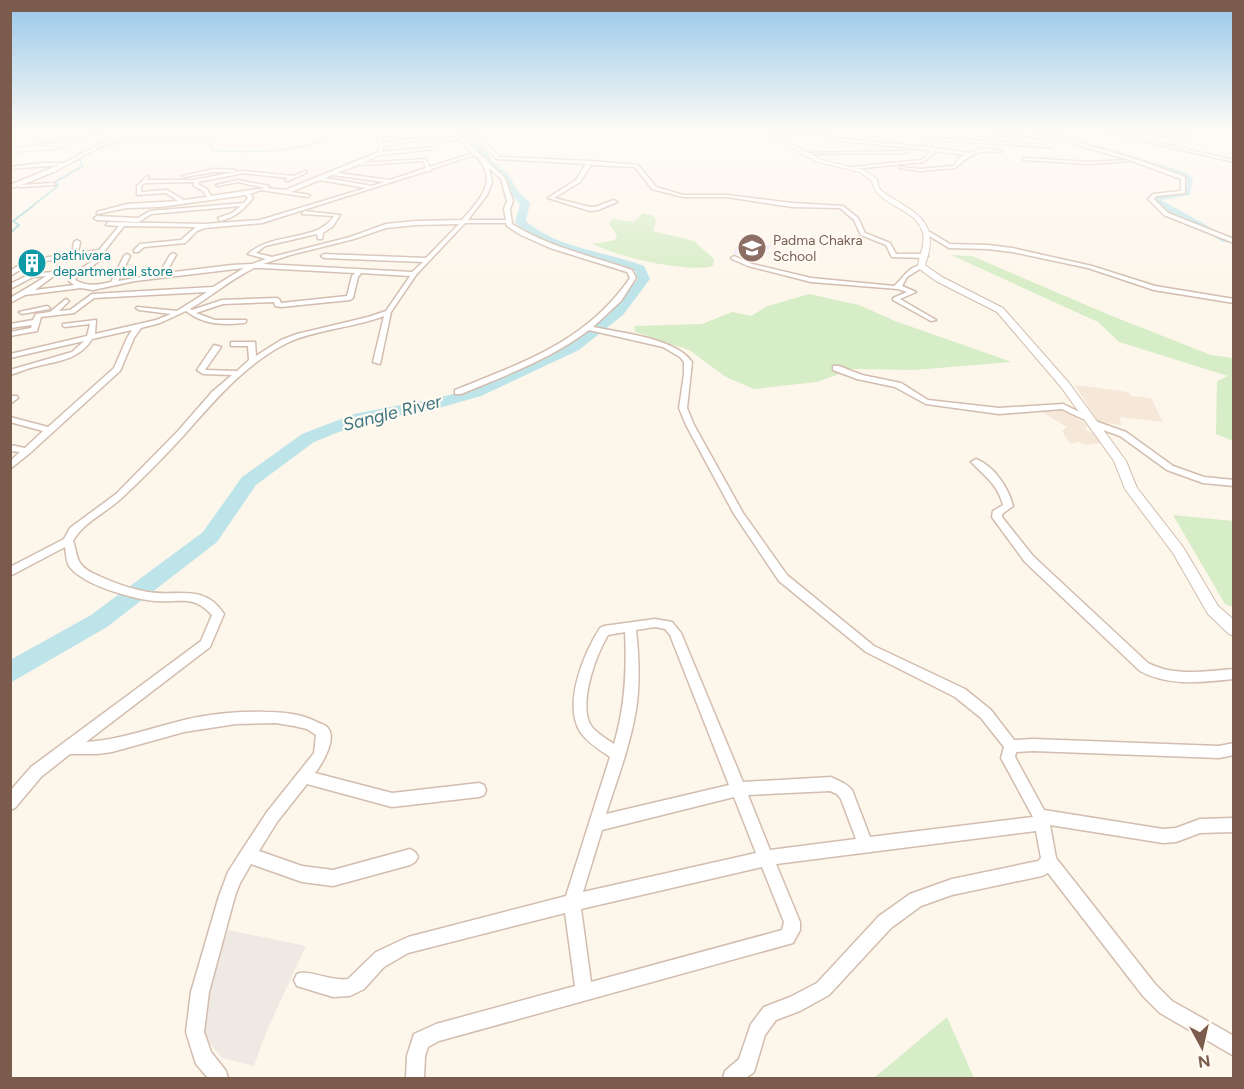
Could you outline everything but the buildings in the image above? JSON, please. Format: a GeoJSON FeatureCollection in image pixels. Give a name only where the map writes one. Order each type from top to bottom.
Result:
{"type":"FeatureCollection","features":[{"type":"Feature","properties":{"kind":"street"},"geometry":{"type":"LineString","coordinates":[[142,183],[137,191],[148,205]]}},
{"type":"Feature","properties":{"kind":"street"},"geometry":{"type":"LineString","coordinates":[[196,183],[195,185],[205,190],[210,198]]}},
{"type":"Feature","properties":{"kind":"street"},"geometry":{"type":"LineString","coordinates":[[218,185],[229,183]]}},
{"type":"Feature","properties":{"kind":"street"},"geometry":{"type":"LineString","coordinates":[[245,183],[308,196]]}},
{"type":"Feature","properties":{"kind":"street"},"geometry":{"type":"LineString","coordinates":[[247,193],[251,198],[231,217],[210,220],[140,220],[98,215],[127,206],[160,205],[247,193],[278,183]]}},
{"type":"Feature","properties":{"kind":"street"},"geometry":{"type":"LineString","coordinates":[[286,192],[307,183]]}},
{"type":"Feature","properties":{"kind":"street"},"geometry":{"type":"LineString","coordinates":[[341,183],[374,188]]}},
{"type":"Feature","properties":{"kind":"street"},"geometry":{"type":"LineString","coordinates":[[108,224],[204,226],[260,222],[390,183]]}},
{"type":"Feature","properties":{"kind":"street"},"geometry":{"type":"LineString","coordinates":[[377,362],[388,312],[414,274],[462,224],[485,195],[490,183]]}},
{"type":"Feature","properties":{"kind":"street"},"geometry":{"type":"LineString","coordinates":[[458,392],[533,359],[587,328],[624,295],[633,278],[630,271],[555,248],[523,235],[509,225],[507,209],[510,201],[504,183]]}},
{"type":"Feature","properties":{"kind":"street"},"geometry":{"type":"LineString","coordinates":[[575,183],[550,198],[590,209],[614,202]]}},
{"type":"Feature","properties":{"kind":"street"},"geometry":{"type":"LineString","coordinates":[[650,183],[654,188],[683,196],[738,197],[792,205],[841,207],[859,222],[863,234],[888,244],[894,256],[923,261],[939,279],[1000,310],[1065,385],[1092,422],[1120,461],[1131,489],[1179,550],[1213,610],[1233,630]]}},
{"type":"Feature","properties":{"kind":"street"},"geometry":{"type":"LineString","coordinates":[[875,183],[880,193],[917,218],[928,233],[949,246],[1012,250],[1090,267],[1154,288],[1233,301]]}},
{"type":"Feature","properties":{"kind":"street"},"geometry":{"type":"LineString","coordinates":[[1183,183],[1183,192],[1155,195],[1151,199],[1167,214],[1233,241]]}},
{"type":"Feature","properties":{"kind":"street"},"geometry":{"type":"LineString","coordinates":[[12,186],[53,184]]}},
{"type":"Feature","properties":{"kind":"street"},"geometry":{"type":"LineString","coordinates":[[141,194],[167,191],[183,202]]}},
{"type":"Feature","properties":{"kind":"street"},"geometry":{"type":"LineString","coordinates":[[140,220],[156,212],[246,204]]}},
{"type":"Feature","properties":{"kind":"street"},"geometry":{"type":"LineString","coordinates":[[156,212],[160,205]]}},
{"type":"Feature","properties":{"kind":"street"},"geometry":{"type":"LineString","coordinates":[[272,258],[250,254],[263,245],[320,232],[331,225],[337,215],[295,212]]}},
{"type":"Feature","properties":{"kind":"street"},"geometry":{"type":"LineString","coordinates":[[136,251],[142,245],[183,242],[210,220]]}},
{"type":"Feature","properties":{"kind":"street"},"geometry":{"type":"LineString","coordinates":[[186,311],[231,277],[253,266],[272,258],[352,238],[385,226],[509,221]]}},
{"type":"Feature","properties":{"kind":"street"},"geometry":{"type":"LineString","coordinates":[[10,274],[29,261],[101,252],[122,225]]}},
{"type":"Feature","properties":{"kind":"street"},"geometry":{"type":"LineString","coordinates":[[320,232],[320,245]]}},
{"type":"Feature","properties":{"kind":"street"},"geometry":{"type":"LineString","coordinates":[[898,287],[905,276],[923,261],[929,246],[928,233]]}},
{"type":"Feature","properties":{"kind":"street"},"geometry":{"type":"LineString","coordinates":[[74,256],[77,243]]}},
{"type":"Feature","properties":{"kind":"street"},"geometry":{"type":"LineString","coordinates":[[162,275],[172,255]]}},
{"type":"Feature","properties":{"kind":"street"},"geometry":{"type":"LineString","coordinates":[[114,283],[127,256]]}},
{"type":"Feature","properties":{"kind":"street"},"geometry":{"type":"LineString","coordinates":[[324,256],[427,260]]}},
{"type":"Feature","properties":{"kind":"street"},"geometry":{"type":"LineString","coordinates":[[100,258],[75,275],[73,283],[93,288],[162,275],[253,266],[414,274]]}},
{"type":"Feature","properties":{"kind":"street"},"geometry":{"type":"LineString","coordinates":[[734,258],[750,265],[811,280],[898,287],[913,292],[896,299],[933,320]]}},
{"type":"Feature","properties":{"kind":"street"},"geometry":{"type":"LineString","coordinates":[[10,356],[139,327],[186,311],[234,301],[277,300],[276,305],[281,305],[350,298],[355,276],[360,271]]}},
{"type":"Feature","properties":{"kind":"street"},"geometry":{"type":"LineString","coordinates":[[10,287],[32,275],[54,274],[27,292]]}},
{"type":"Feature","properties":{"kind":"street"},"geometry":{"type":"LineString","coordinates":[[10,294],[81,286]]}},
{"type":"Feature","properties":{"kind":"street"},"geometry":{"type":"LineString","coordinates":[[10,334],[34,329],[38,315],[75,310],[92,296],[218,289]]}},
{"type":"Feature","properties":{"kind":"street"},"geometry":{"type":"LineString","coordinates":[[10,301],[19,294]]}},
{"type":"Feature","properties":{"kind":"street"},"geometry":{"type":"LineString","coordinates":[[53,314],[66,301]]}},
{"type":"Feature","properties":{"kind":"street"},"geometry":{"type":"LineString","coordinates":[[38,303],[26,311],[59,307]]}},
{"type":"Feature","properties":{"kind":"street"},"geometry":{"type":"LineString","coordinates":[[139,308],[186,311],[213,323],[244,321]]}},
{"type":"Feature","properties":{"kind":"street"},"geometry":{"type":"LineString","coordinates":[[10,572],[68,541],[74,530],[119,496],[181,433],[215,394],[253,361],[284,342],[300,336],[388,312]]}},
{"type":"Feature","properties":{"kind":"street"},"geometry":{"type":"LineString","coordinates":[[10,373],[21,367],[79,352],[93,336],[94,321],[65,325]]}},
{"type":"Feature","properties":{"kind":"street"},"geometry":{"type":"LineString","coordinates":[[10,326],[36,322]]}},
{"type":"Feature","properties":{"kind":"street"},"geometry":{"type":"LineString","coordinates":[[10,466],[117,369],[124,358],[128,340],[139,327]]}},
{"type":"Feature","properties":{"kind":"street"},"geometry":{"type":"LineString","coordinates":[[587,328],[665,345],[683,355],[688,362],[683,408],[690,425],[739,514],[783,578],[870,649],[960,693],[986,714],[1011,746]]}},
{"type":"Feature","properties":{"kind":"street"},"geometry":{"type":"LineString","coordinates":[[234,344],[252,344],[253,361]]}},
{"type":"Feature","properties":{"kind":"street"},"geometry":{"type":"LineString","coordinates":[[217,347],[201,370],[203,372],[239,373]]}},
{"type":"Feature","properties":{"kind":"street"},"geometry":{"type":"LineString","coordinates":[[836,368],[860,377],[898,385],[926,402],[999,411],[1063,406],[1092,422],[1123,434],[1170,468],[1203,480],[1233,483]]}},
{"type":"Feature","properties":{"kind":"street"},"geometry":{"type":"LineString","coordinates":[[10,419],[49,430]]}},
{"type":"Feature","properties":{"kind":"street"},"geometry":{"type":"LineString","coordinates":[[10,448],[27,451]]}},
{"type":"Feature","properties":{"kind":"street"},"geometry":{"type":"LineString","coordinates":[[976,462],[992,474],[1007,501],[1008,506],[997,513],[997,517],[1014,540],[1045,574],[1144,667],[1155,674],[1167,677],[1233,674]]}},
{"type":"Feature","properties":{"kind":"street"},"geometry":{"type":"LineString","coordinates":[[10,803],[36,772],[206,644],[218,614],[207,601],[195,597],[143,596],[85,574],[75,564],[68,541]]}},
{"type":"Feature","properties":{"kind":"street"},"geometry":{"type":"LineString","coordinates":[[416,1078],[416,1056],[421,1041],[436,1033],[787,937],[792,930],[792,922],[740,789],[675,633],[668,624],[655,623],[604,631],[595,644],[579,709],[585,728],[618,755]]}},
{"type":"Feature","properties":{"kind":"street"},"geometry":{"type":"LineString","coordinates":[[585,991],[573,903],[618,755],[632,698],[633,663],[630,627]]}},
{"type":"Feature","properties":{"kind":"street"},"geometry":{"type":"LineString","coordinates":[[67,748],[83,750],[145,738],[185,726],[250,717],[283,717],[314,724],[323,732],[320,756],[272,817],[247,855],[227,896],[200,992],[195,1032],[203,1057],[219,1078]]}},
{"type":"Feature","properties":{"kind":"street"},"geometry":{"type":"LineString","coordinates":[[1011,746],[1033,744],[1219,752],[1233,749]]}},
{"type":"Feature","properties":{"kind":"street"},"geometry":{"type":"LineString","coordinates":[[1011,746],[1008,758],[1041,820],[1049,861],[1166,1007],[1233,1047]]}},
{"type":"Feature","properties":{"kind":"street"},"geometry":{"type":"LineString","coordinates":[[303,776],[392,800],[479,790]]}},
{"type":"Feature","properties":{"kind":"street"},"geometry":{"type":"LineString","coordinates":[[596,824],[740,789],[831,784],[842,789],[847,795],[866,846]]}},
{"type":"Feature","properties":{"kind":"street"},"geometry":{"type":"LineString","coordinates":[[303,980],[320,986],[348,987],[366,976],[373,965],[390,953],[408,945],[573,903],[766,858],[866,846],[1041,820],[1163,836],[1176,835],[1200,826],[1233,825]]}},
{"type":"Feature","properties":{"kind":"street"},"geometry":{"type":"LineString","coordinates":[[247,855],[302,874],[333,878],[410,857]]}},
{"type":"Feature","properties":{"kind":"street"},"geometry":{"type":"LineString","coordinates":[[732,1078],[747,1065],[757,1030],[770,1013],[794,1005],[824,989],[885,922],[916,900],[943,890],[1042,868],[1049,861]]}},
{"type":"Feature","properties":{"kind":"shaded area","name":"Padma Chakra School"},"geometry":{"type":"Polygon","coordinates":[[[742,238],[773,247],[765,250],[770,253],[751,259],[733,253],[742,238]]]}},
{"type":"Feature","properties":{"kind":"shaded area"},"geometry":{"type":"Polygon","coordinates":[[[1075,385],[1128,392],[1131,396],[1151,398],[1163,422],[1120,417],[1121,425],[1098,422],[1075,385]]]}},
{"type":"Feature","properties":{"kind":"shaded area"},"geometry":{"type":"Polygon","coordinates":[[[1060,407],[1087,425],[1085,430],[1095,433],[1101,443],[1070,444],[1062,431],[1067,427],[1042,412],[1060,407]]]}},
{"type":"Feature","properties":{"kind":"shaded area"},"geometry":{"type":"Polygon","coordinates":[[[228,930],[306,946],[267,1030],[254,1066],[222,1058],[199,1030],[203,992],[228,930]]]}},
{"type":"Feature","properties":{"kind":"green space"},"geometry":{"type":"Polygon","coordinates":[[[643,213],[654,216],[656,221],[653,231],[694,241],[714,259],[713,266],[701,268],[652,263],[618,254],[593,244],[615,240],[617,236],[609,223],[613,219],[634,222],[643,213]]]}},
{"type":"Feature","properties":{"kind":"green space"},"geometry":{"type":"Polygon","coordinates":[[[951,255],[972,256],[1107,314],[1211,355],[1233,358],[1233,441],[1216,434],[1217,381],[1228,376],[1119,342],[1098,322],[951,255]]]}},
{"type":"Feature","properties":{"kind":"green space"},"geometry":{"type":"Polygon","coordinates":[[[809,294],[859,305],[895,321],[1012,362],[914,370],[853,369],[817,382],[754,389],[726,377],[689,350],[635,332],[634,326],[702,324],[732,312],[751,316],[768,306],[809,294]]]}},
{"type":"Feature","properties":{"kind":"green space"},"geometry":{"type":"Polygon","coordinates":[[[1173,515],[1233,521],[1233,607],[1225,604],[1173,515]]]}},
{"type":"Feature","properties":{"kind":"green space"},"geometry":{"type":"Polygon","coordinates":[[[947,1017],[974,1078],[874,1078],[947,1017]]]}},
{"type":"Feature","properties":{"kind":"waterway"},"geometry":{"type":"LineString","coordinates":[[31,207],[58,186],[56,183]]}},
{"type":"Feature","properties":{"kind":"waterway","name":"Sangle River"},"geometry":{"type":"LineString","coordinates":[[509,183],[514,193],[525,203],[520,222],[531,231],[560,245],[640,269],[644,279],[618,312],[598,328]]}},
{"type":"Feature","properties":{"kind":"waterway"},"geometry":{"type":"LineString","coordinates":[[1188,183],[1187,193],[1157,197],[1156,201],[1227,240]]}},
{"type":"Feature","properties":{"kind":"waterway"},"geometry":{"type":"LineString","coordinates":[[10,233],[19,225],[13,221],[33,206]]}},
{"type":"Feature","properties":{"kind":"waterway","name":"Sangle River"},"geometry":{"type":"LineString","coordinates":[[10,673],[99,621],[210,537],[249,481],[308,438],[360,418],[439,403],[475,393],[574,347],[593,332]]}},
{"type":"Feature","properties":{"kind":"place","name":"Padma Chakra School"},"geometry":{"type":"Point","coordinates":[752,248]}},
{"type":"Feature","properties":{"kind":"place","name":"pathivara departmental store"},"geometry":{"type":"Point","coordinates":[32,263]}}]}
